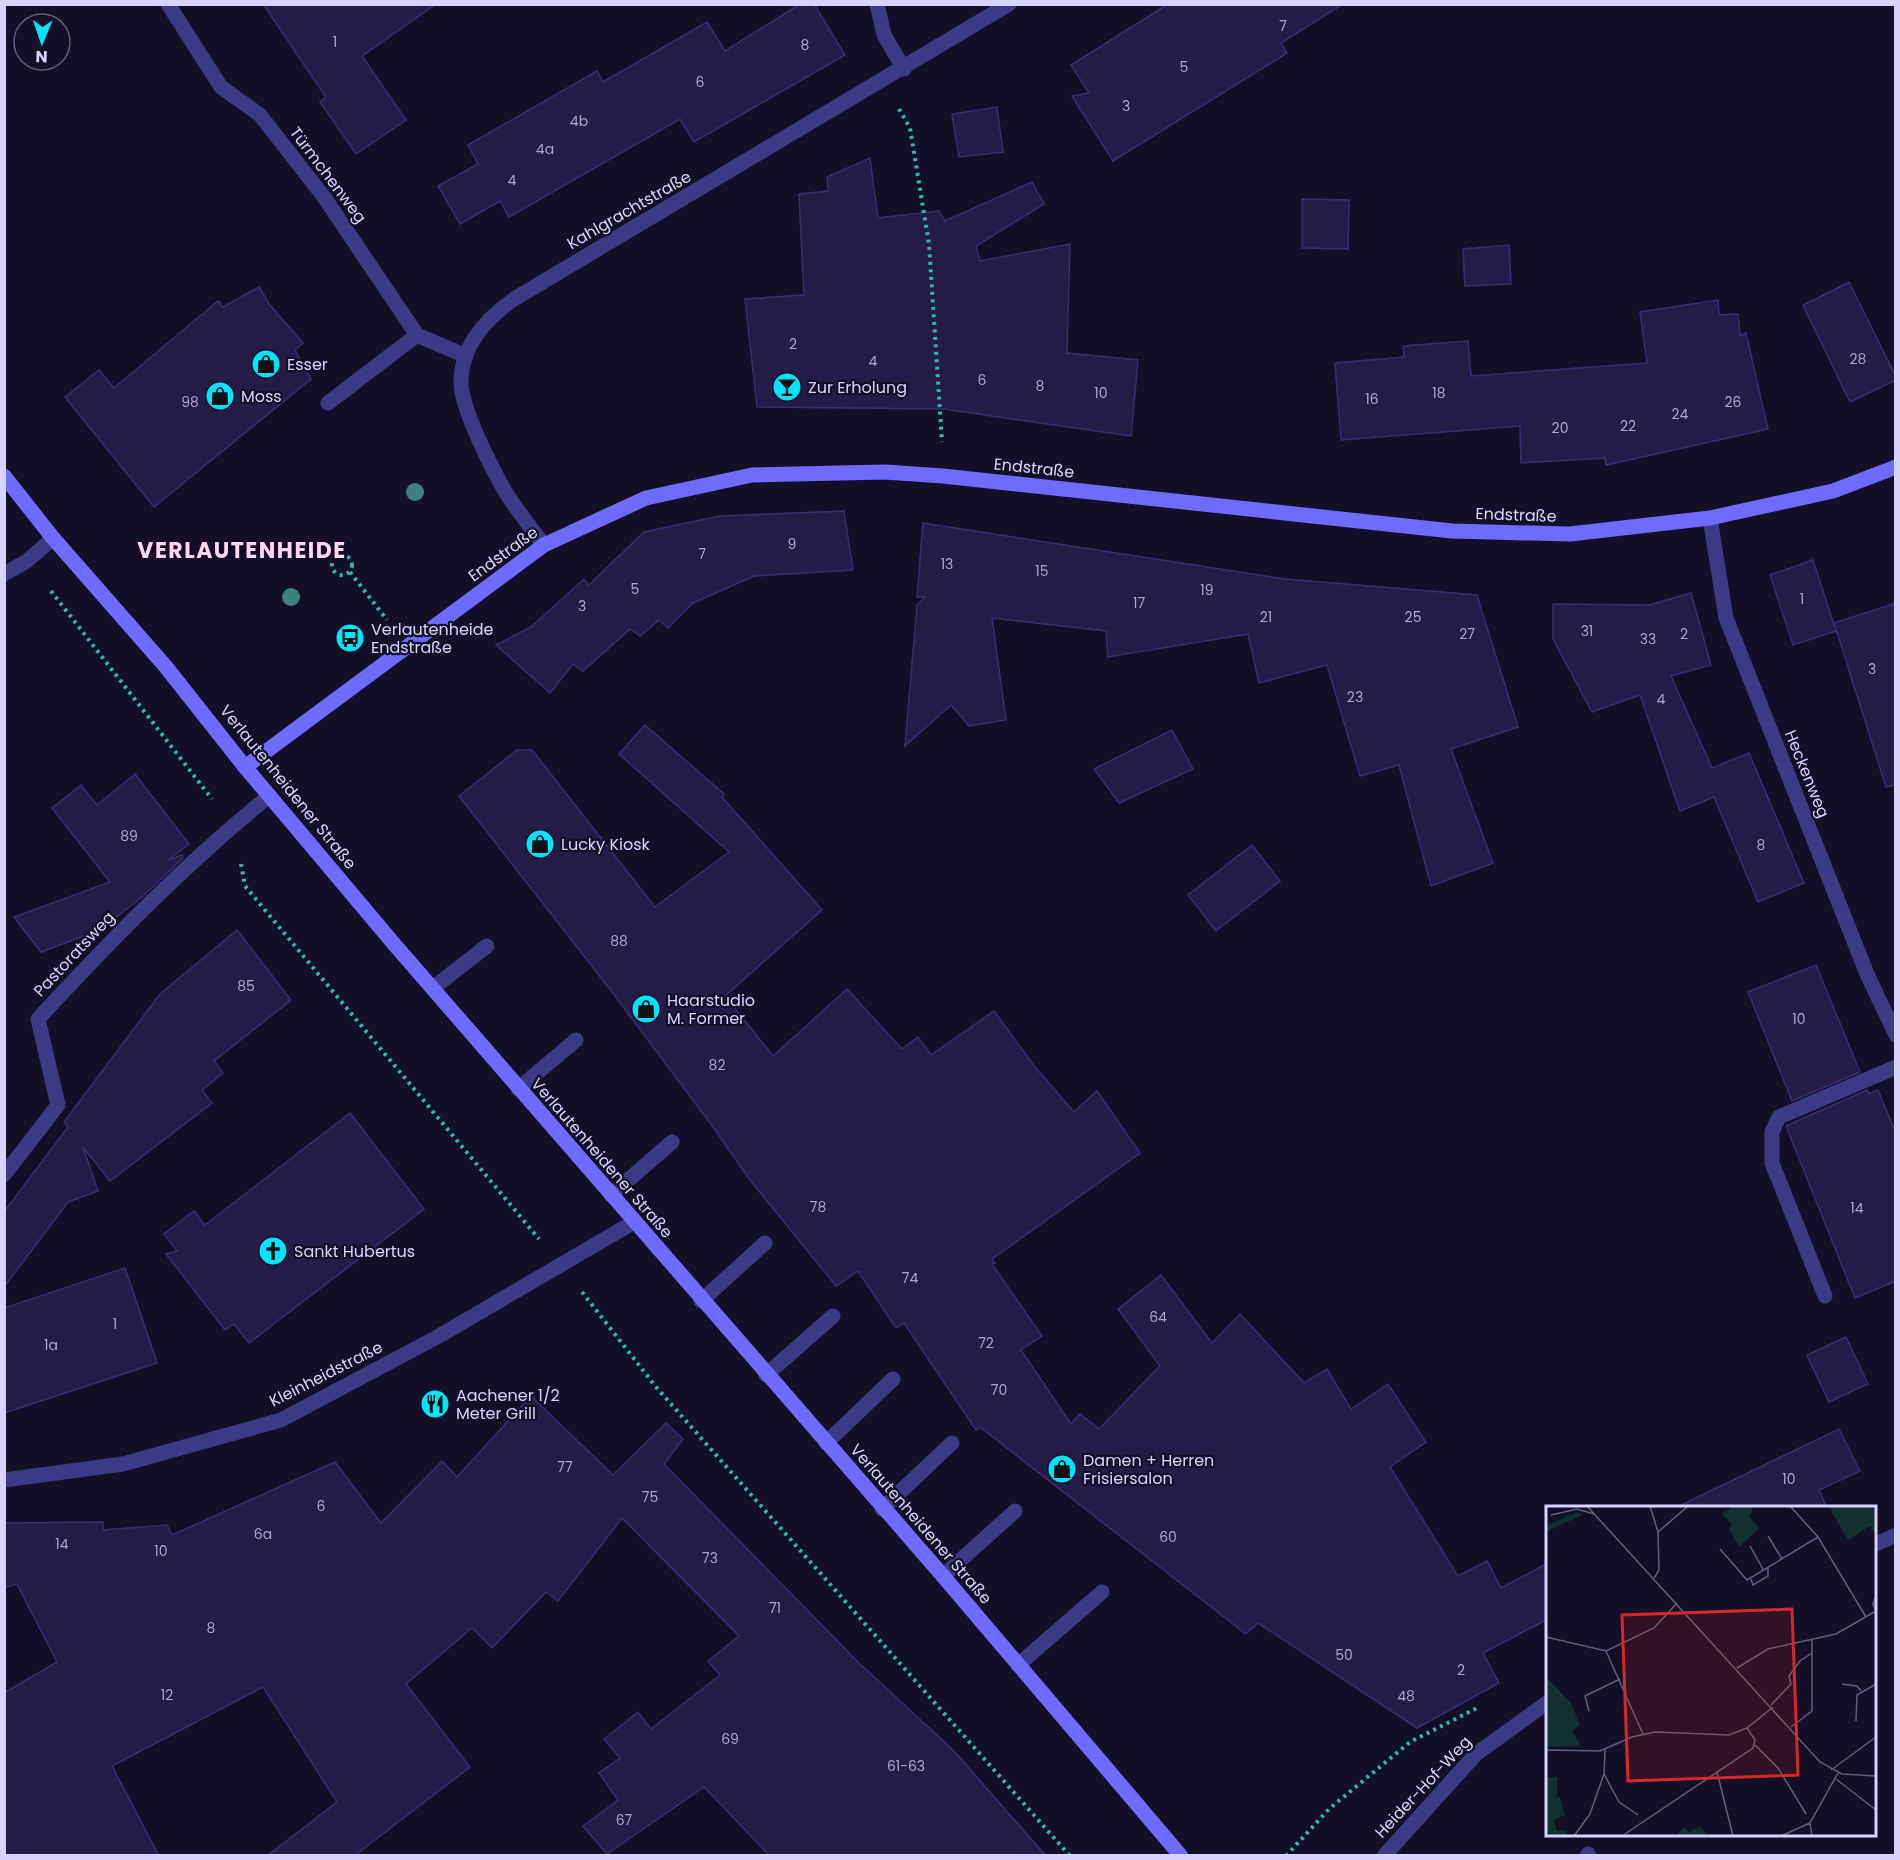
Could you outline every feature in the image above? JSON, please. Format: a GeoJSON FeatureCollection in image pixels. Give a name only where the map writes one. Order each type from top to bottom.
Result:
{"type":"FeatureCollection","features":[{"type":"Feature","properties":{"kind":"main road","name":"Endstraße"},"geometry":{"type":"LineString","coordinates":[[245,767],[321,708],[544,544],[646,498],[752,475],[885,472],[943,476],[1452,531],[1570,534],[1710,518],[1833,491],[1896,467]]}},
{"type":"Feature","properties":{"kind":"main road","name":"Verlautenheidener Straße"},"geometry":{"type":"LineString","coordinates":[[4,476],[54,538],[166,667],[245,767],[518,1089],[882,1509],[943,1576],[1181,1856]]}},
{"type":"Feature","properties":{"kind":"street","name":"Türmchenweg"},"geometry":{"type":"LineString","coordinates":[[168,4],[221,87],[260,115],[324,197],[417,335]]}},
{"type":"Feature","properties":{"kind":"street"},"geometry":{"type":"LineString","coordinates":[[877,4],[884,35],[904,69]]}},
{"type":"Feature","properties":{"kind":"street","name":"Kahlgrachtstraße"},"geometry":{"type":"LineString","coordinates":[[544,544],[508,496],[466,411],[460,382],[466,356],[489,317],[514,299],[883,82],[1009,4]]}},
{"type":"Feature","properties":{"kind":"street"},"geometry":{"type":"LineString","coordinates":[[328,403],[417,335],[466,356]]}},
{"type":"Feature","properties":{"kind":"street","name":"Heckenweg"},"geometry":{"type":"LineString","coordinates":[[1710,518],[1726,618],[1867,974],[1896,1035]]}},
{"type":"Feature","properties":{"kind":"street"},"geometry":{"type":"LineString","coordinates":[[4,574],[27,561],[54,538]]}},
{"type":"Feature","properties":{"kind":"street","name":"Pastoratsweg"},"geometry":{"type":"LineString","coordinates":[[4,1175],[58,1105],[38,1019],[136,913],[232,825],[269,795]]}},
{"type":"Feature","properties":{"kind":"street"},"geometry":{"type":"LineString","coordinates":[[432,988],[488,946]]}},
{"type":"Feature","properties":{"kind":"street"},"geometry":{"type":"LineString","coordinates":[[518,1089],[576,1040]]}},
{"type":"Feature","properties":{"kind":"street"},"geometry":{"type":"LineString","coordinates":[[1825,1296],[1772,1163],[1772,1132],[1779,1117],[1896,1067]]}},
{"type":"Feature","properties":{"kind":"street"},"geometry":{"type":"LineString","coordinates":[[611,1195],[672,1142]]}},
{"type":"Feature","properties":{"kind":"street","name":"Kleinheidstraße"},"geometry":{"type":"LineString","coordinates":[[4,1480],[123,1464],[281,1420],[439,1336],[634,1222]]}},
{"type":"Feature","properties":{"kind":"street"},"geometry":{"type":"LineString","coordinates":[[701,1301],[765,1243]]}},
{"type":"Feature","properties":{"kind":"street"},"geometry":{"type":"LineString","coordinates":[[766,1375],[833,1316]]}},
{"type":"Feature","properties":{"kind":"street"},"geometry":{"type":"LineString","coordinates":[[826,1443],[893,1380]]}},
{"type":"Feature","properties":{"kind":"street"},"geometry":{"type":"LineString","coordinates":[[882,1509],[952,1443]]}},
{"type":"Feature","properties":{"kind":"street"},"geometry":{"type":"LineString","coordinates":[[943,1576],[1015,1511]]}},
{"type":"Feature","properties":{"kind":"street"},"geometry":{"type":"LineString","coordinates":[[1876,1545],[1896,1535]]}},
{"type":"Feature","properties":{"kind":"street"},"geometry":{"type":"LineString","coordinates":[[1018,1665],[1102,1593]]}},
{"type":"Feature","properties":{"kind":"street","name":"Heider-Hof-Weg"},"geometry":{"type":"LineString","coordinates":[[1384,1856],[1476,1754],[1546,1703]]}},
{"type":"Feature","properties":{"kind":"path"},"geometry":{"type":"LineString","coordinates":[[883,82],[910,128],[929,244],[942,421],[943,476]]}},
{"type":"Feature","properties":{"kind":"path"},"geometry":{"type":"LineString","coordinates":[[327,543],[338,556]]}},
{"type":"Feature","properties":{"kind":"path"},"geometry":{"type":"LineString","coordinates":[[338,556],[349,557],[353,565],[350,572],[342,576],[334,572],[332,563],[338,556]]}},
{"type":"Feature","properties":{"kind":"path"},"geometry":{"type":"LineString","coordinates":[[27,561],[232,825],[245,886],[561,1265],[656,1387],[1070,1856]]}},
{"type":"Feature","properties":{"kind":"path"},"geometry":{"type":"LineString","coordinates":[[350,572],[408,646]]}},
{"type":"Feature","properties":{"kind":"path"},"geometry":{"type":"LineString","coordinates":[[1287,1856],[1329,1809],[1410,1742],[1484,1705]]}},
{"type":"Feature","properties":{"kind":"building"},"geometry":{"type":"Polygon","coordinates":[[[263,4],[436,4],[362,56],[406,120],[356,154],[320,102],[326,97],[263,4]]]}},
{"type":"Feature","properties":{"kind":"building"},"geometry":{"type":"Polygon","coordinates":[[[800,4],[814,4],[845,55],[694,142],[680,119],[509,217],[500,201],[460,224],[438,186],[478,164],[468,145],[597,71],[603,82],[707,22],[725,51],[800,4]]]}},
{"type":"Feature","properties":{"kind":"building"},"geometry":{"type":"Polygon","coordinates":[[[1168,4],[1343,4],[1281,43],[1287,53],[1113,161],[1072,96],[1089,93],[1071,65],[1168,4]]]}},
{"type":"Feature","properties":{"kind":"building"},"geometry":{"type":"Polygon","coordinates":[[[997,107],[1003,152],[959,157],[952,114],[997,107]]]}},
{"type":"Feature","properties":{"kind":"building"},"geometry":{"type":"Polygon","coordinates":[[[870,158],[878,218],[939,211],[945,221],[1032,182],[1044,204],[976,246],[980,261],[1070,244],[1067,353],[1138,360],[1131,436],[944,409],[757,407],[745,299],[804,295],[799,194],[828,191],[827,177],[870,158]]]}},
{"type":"Feature","properties":{"kind":"building"},"geometry":{"type":"Polygon","coordinates":[[[1302,199],[1349,200],[1348,249],[1302,248],[1302,199]]]}},
{"type":"Feature","properties":{"kind":"building"},"geometry":{"type":"Polygon","coordinates":[[[1509,245],[1511,284],[1465,286],[1463,249],[1509,245]]]}},
{"type":"Feature","properties":{"kind":"building"},"geometry":{"type":"Polygon","coordinates":[[[1849,282],[1896,377],[1896,380],[1850,402],[1803,305],[1849,282]]]}},
{"type":"Feature","properties":{"kind":"building"},"geometry":{"type":"Polygon","coordinates":[[[259,287],[269,304],[303,343],[295,350],[311,379],[154,507],[65,397],[99,370],[114,388],[218,301],[223,307],[259,287]]]}},
{"type":"Feature","properties":{"kind":"building"},"geometry":{"type":"Polygon","coordinates":[[[1718,300],[1719,315],[1738,314],[1740,336],[1746,333],[1768,429],[1606,465],[1605,458],[1521,463],[1520,426],[1341,440],[1335,363],[1404,357],[1403,346],[1468,341],[1471,376],[1647,363],[1640,312],[1718,300]]]}},
{"type":"Feature","properties":{"kind":"building"},"geometry":{"type":"Polygon","coordinates":[[[844,511],[853,570],[754,576],[693,603],[668,628],[659,620],[640,636],[630,629],[583,671],[573,664],[550,693],[496,645],[531,627],[584,579],[589,585],[644,532],[720,516],[844,511]]]}},
{"type":"Feature","properties":{"kind":"building"},"geometry":{"type":"Polygon","coordinates":[[[923,523],[1285,579],[1477,595],[1518,727],[1451,749],[1493,863],[1431,886],[1399,765],[1360,776],[1327,665],[1259,683],[1248,634],[1108,657],[1106,631],[992,618],[1006,720],[969,726],[951,705],[905,746],[917,605],[925,597],[917,597],[923,523]]]}},
{"type":"Feature","properties":{"kind":"building"},"geometry":{"type":"Polygon","coordinates":[[[1813,560],[1836,631],[1793,645],[1770,575],[1813,560]]]}},
{"type":"Feature","properties":{"kind":"building"},"geometry":{"type":"Polygon","coordinates":[[[1691,593],[1711,665],[1671,676],[1712,768],[1749,753],[1804,883],[1758,902],[1714,797],[1680,811],[1640,695],[1592,712],[1553,639],[1553,604],[1649,605],[1691,593]]]}},
{"type":"Feature","properties":{"kind":"building"},"geometry":{"type":"Polygon","coordinates":[[[1896,603],[1896,785],[1886,787],[1834,623],[1896,603]]]}},
{"type":"Feature","properties":{"kind":"building"},"geometry":{"type":"Polygon","coordinates":[[[645,725],[724,794],[722,797],[822,910],[725,996],[773,1056],[847,989],[902,1049],[918,1037],[931,1055],[994,1011],[1035,1067],[1074,1112],[1097,1091],[1140,1153],[992,1259],[995,1263],[992,1264],[1042,1336],[1021,1350],[1071,1424],[1080,1414],[1099,1429],[1160,1366],[1118,1309],[1161,1275],[1212,1343],[1240,1314],[1304,1383],[1327,1369],[1351,1409],[1388,1384],[1426,1442],[1390,1467],[1458,1576],[1487,1561],[1501,1588],[1546,1564],[1546,1620],[1483,1653],[1499,1683],[1417,1728],[1258,1623],[1246,1634],[980,1427],[976,1430],[904,1323],[896,1328],[858,1271],[836,1286],[750,1180],[609,988],[459,796],[517,750],[532,750],[655,907],[729,852],[619,754],[645,725]]]}},
{"type":"Feature","properties":{"kind":"building"},"geometry":{"type":"Polygon","coordinates":[[[1172,730],[1193,769],[1119,803],[1094,769],[1172,730]]]}},
{"type":"Feature","properties":{"kind":"building"},"geometry":{"type":"Polygon","coordinates":[[[135,774],[189,844],[168,860],[182,855],[183,858],[143,896],[100,930],[41,952],[14,917],[110,882],[52,808],[81,785],[97,805],[135,774]]]}},
{"type":"Feature","properties":{"kind":"building"},"geometry":{"type":"Polygon","coordinates":[[[1252,845],[1280,881],[1216,931],[1188,895],[1252,845]]]}},
{"type":"Feature","properties":{"kind":"building"},"geometry":{"type":"Polygon","coordinates":[[[237,930],[291,1000],[214,1061],[223,1073],[202,1090],[212,1103],[110,1181],[83,1147],[98,1191],[68,1202],[4,1287],[4,1212],[68,1127],[64,1122],[160,994],[237,930]]]}},
{"type":"Feature","properties":{"kind":"building"},"geometry":{"type":"Polygon","coordinates":[[[1816,965],[1860,1072],[1792,1101],[1748,992],[1816,965]]]}},
{"type":"Feature","properties":{"kind":"building"},"geometry":{"type":"Polygon","coordinates":[[[1867,1090],[1869,1094],[1878,1090],[1896,1134],[1896,1281],[1855,1298],[1786,1126],[1867,1090]]]}},
{"type":"Feature","properties":{"kind":"building","name":"Sankt Hubertus"},"geometry":{"type":"Polygon","coordinates":[[[350,1113],[424,1209],[249,1343],[234,1324],[225,1330],[166,1254],[177,1251],[164,1234],[194,1211],[205,1225],[350,1113]]]}},
{"type":"Feature","properties":{"kind":"building"},"geometry":{"type":"Polygon","coordinates":[[[125,1268],[157,1363],[4,1413],[4,1308],[125,1268]]]}},
{"type":"Feature","properties":{"kind":"building"},"geometry":{"type":"Polygon","coordinates":[[[1846,1337],[1868,1384],[1829,1402],[1807,1355],[1846,1337]]]}},
{"type":"Feature","properties":{"kind":"building"},"geometry":{"type":"Polygon","coordinates":[[[531,1396],[613,1475],[666,1423],[683,1439],[664,1464],[858,1662],[954,1751],[1046,1856],[770,1856],[704,1787],[607,1854],[583,1826],[618,1800],[599,1773],[620,1758],[604,1739],[638,1712],[651,1729],[720,1675],[708,1661],[739,1636],[622,1518],[558,1601],[546,1592],[492,1648],[472,1628],[406,1684],[470,1767],[354,1856],[267,1856],[337,1802],[263,1687],[112,1766],[159,1856],[4,1856],[4,1693],[57,1662],[17,1584],[4,1588],[4,1523],[103,1522],[103,1530],[167,1525],[172,1535],[335,1462],[381,1523],[442,1461],[457,1477],[531,1396]]]}},
{"type":"Feature","properties":{"kind":"building"},"geometry":{"type":"Polygon","coordinates":[[[1839,1429],[1860,1471],[1819,1490],[1826,1506],[1679,1506],[1839,1429]]]}},
{"type":"Feature","properties":{"kind":"place","name":"Esser"},"geometry":{"type":"Point","coordinates":[266,364]}},
{"type":"Feature","properties":{"kind":"place","name":"Zur Erholung"},"geometry":{"type":"Point","coordinates":[787,387]}},
{"type":"Feature","properties":{"kind":"place","name":"Moss"},"geometry":{"type":"Point","coordinates":[220,396]}},
{"type":"Feature","properties":{"kind":"place","name":"Verlautenheide Endstraße"},"geometry":{"type":"Point","coordinates":[350,638]}},
{"type":"Feature","properties":{"kind":"place","name":"Lucky Kiosk"},"geometry":{"type":"Point","coordinates":[540,844]}},
{"type":"Feature","properties":{"kind":"place","name":"Haarstudio M. Former"},"geometry":{"type":"Point","coordinates":[646,1009]}},
{"type":"Feature","properties":{"kind":"place","name":"Sankt Hubertus"},"geometry":{"type":"Point","coordinates":[273,1251]}},
{"type":"Feature","properties":{"kind":"place","name":"Aachener 1/2 Meter Grill"},"geometry":{"type":"Point","coordinates":[435,1404]}},
{"type":"Feature","properties":{"kind":"place","name":"Damen + Herren Frisiersalon"},"geometry":{"type":"Point","coordinates":[1062,1469]}},
{"type":"Feature","properties":{"kind":"district","name":"VERLAUTENHEIDE"},"geometry":{"type":"Point","coordinates":[242,550]}}]}
